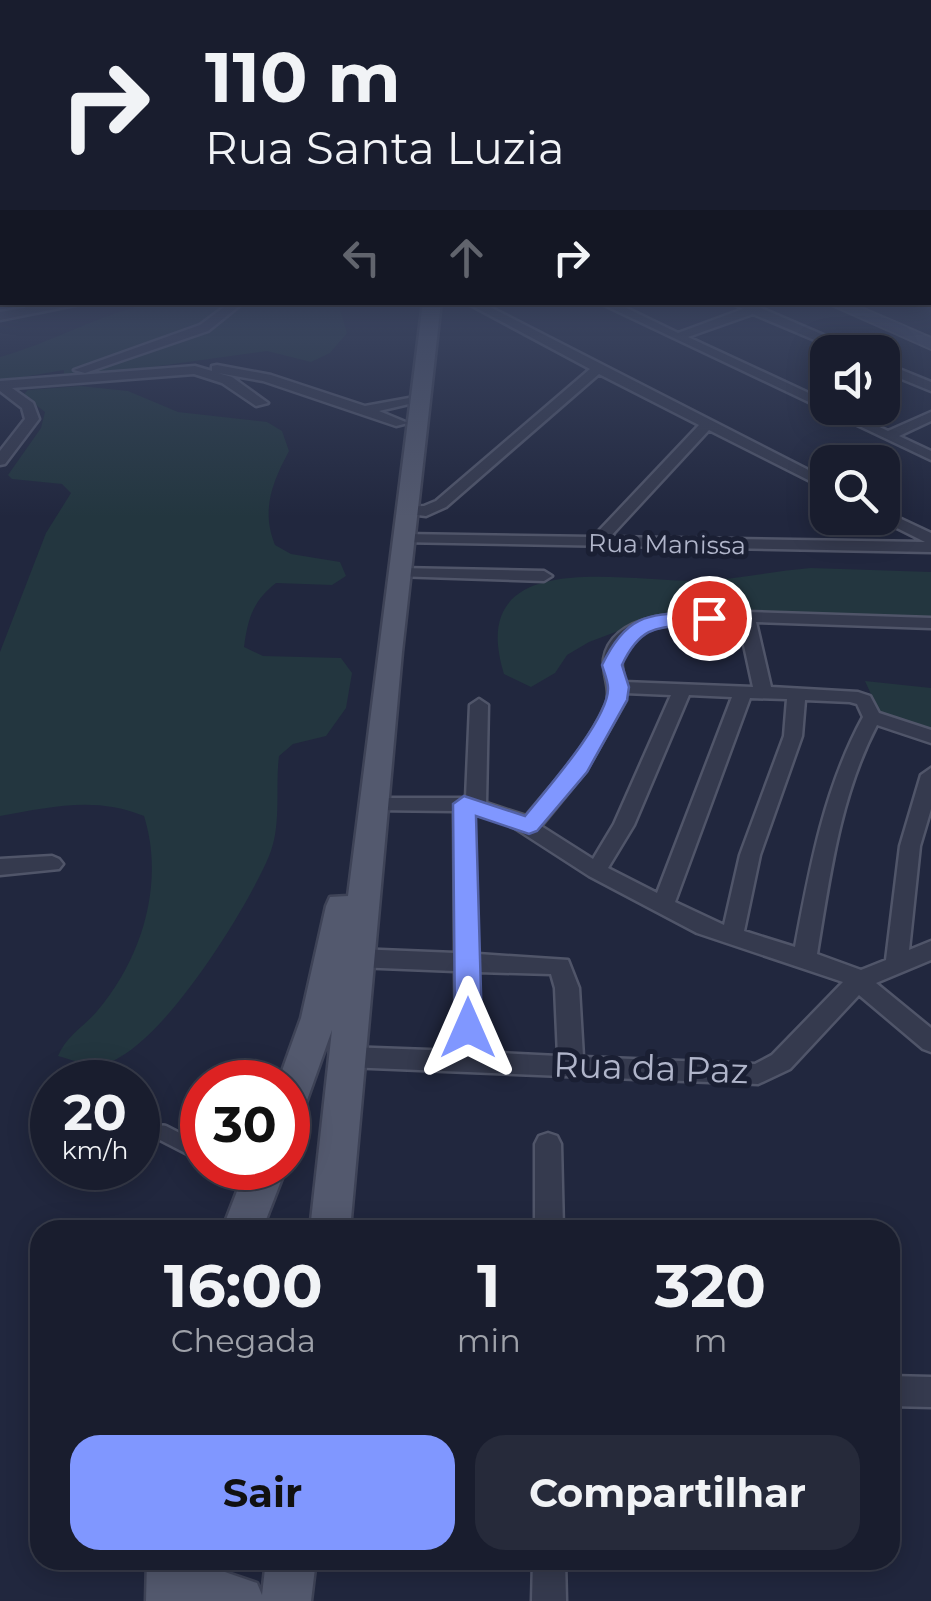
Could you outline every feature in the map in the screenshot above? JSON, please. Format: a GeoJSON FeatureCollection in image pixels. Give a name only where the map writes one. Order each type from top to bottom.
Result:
{"type":"FeatureCollection","features":[{"type":"Feature","properties":{"kind":"main road"},"geometry":{"type":"LineString","coordinates":[[304,1060],[337,944],[408,368]]}},
{"type":"Feature","properties":{"kind":"main road"},"geometry":{"type":"LineString","coordinates":[[331,1220],[400,574],[415,525],[427,368]]}},
{"type":"Feature","properties":{"kind":"main road"},"geometry":{"type":"LineString","coordinates":[[244,1220],[250,1190]]}},
{"type":"Feature","properties":{"kind":"main road"},"geometry":{"type":"LineString","coordinates":[[171,1601],[172,1570]]}},
{"type":"Feature","properties":{"kind":"main road"},"geometry":{"type":"LineString","coordinates":[[184,1570],[212,1592],[240,1601]]}},
{"type":"Feature","properties":{"kind":"main road"},"geometry":{"type":"LineString","coordinates":[[286,1601],[290,1570]]}},
{"type":"Feature","properties":{"kind":"street"},"geometry":{"type":"LineString","coordinates":[[0,385],[90,368]]}},
{"type":"Feature","properties":{"kind":"street"},"geometry":{"type":"LineString","coordinates":[[415,525],[598,368],[810,477]]}},
{"type":"Feature","properties":{"kind":"street"},"geometry":{"type":"LineString","coordinates":[[742,368],[931,456]]}},
{"type":"Feature","properties":{"kind":"street"},"geometry":{"type":"LineString","coordinates":[[20,382],[196,370],[248,373],[368,410],[402,412]]}},
{"type":"Feature","properties":{"kind":"street"},"geometry":{"type":"LineString","coordinates":[[196,370],[227,380],[261,403]]}},
{"type":"Feature","properties":{"kind":"street"},"geometry":{"type":"LineString","coordinates":[[900,374],[931,387]]}},
{"type":"Feature","properties":{"kind":"street"},"geometry":{"type":"LineString","coordinates":[[0,385],[28,406],[32,419],[0,461]]}},
{"type":"Feature","properties":{"kind":"street"},"geometry":{"type":"LineString","coordinates":[[368,410],[402,412]]}},
{"type":"Feature","properties":{"kind":"street"},"geometry":{"type":"LineString","coordinates":[[888,436],[931,416]]}},
{"type":"Feature","properties":{"kind":"street"},"geometry":{"type":"LineString","coordinates":[[596,543],[708,424]]}},
{"type":"Feature","properties":{"kind":"street","name":"Rua Manissa"},"geometry":{"type":"LineString","coordinates":[[415,525],[596,543],[931,543]]}},
{"type":"Feature","properties":{"kind":"street"},"geometry":{"type":"LineString","coordinates":[[900,525],[931,543]]}},
{"type":"Feature","properties":{"kind":"street"},"geometry":{"type":"LineString","coordinates":[[400,574],[544,576]]}},
{"type":"Feature","properties":{"kind":"street"},"geometry":{"type":"LineString","coordinates":[[529,826],[579,766],[617,700],[619,687],[612,674],[613,657],[627,634],[639,627],[671,619],[746,617],[931,622]]}},
{"type":"Feature","properties":{"kind":"street"},"geometry":{"type":"LineString","coordinates":[[663,906],[753,693],[746,617]]}},
{"type":"Feature","properties":{"kind":"street"},"geometry":{"type":"LineString","coordinates":[[619,687],[859,698],[872,717],[931,736]]}},
{"type":"Feature","properties":{"kind":"street"},"geometry":{"type":"LineString","coordinates":[[596,871],[624,824],[682,690]]}},
{"type":"Feature","properties":{"kind":"street"},"geometry":{"type":"LineString","coordinates":[[732,937],[750,854],[794,736],[796,694]]}},
{"type":"Feature","properties":{"kind":"street"},"geometry":{"type":"LineString","coordinates":[[468,1061],[470,804],[478,705]]}},
{"type":"Feature","properties":{"kind":"street"},"geometry":{"type":"LineString","coordinates":[[804,956],[838,790],[854,747],[872,717]]}},
{"type":"Feature","properties":{"kind":"street"},"geometry":{"type":"LineString","coordinates":[[897,960],[910,846],[931,774]]}},
{"type":"Feature","properties":{"kind":"street"},"geometry":{"type":"LineString","coordinates":[[373,803],[470,804],[529,826],[596,871],[663,906],[732,937],[835,966],[931,1042]]}},
{"type":"Feature","properties":{"kind":"street"},"geometry":{"type":"LineString","coordinates":[[0,866],[52,864]]}},
{"type":"Feature","properties":{"kind":"street","name":"Rua da Paz"},"geometry":{"type":"LineString","coordinates":[[347,1057],[758,1074],[791,1053],[858,981],[897,960],[931,950]]}},
{"type":"Feature","properties":{"kind":"street"},"geometry":{"type":"LineString","coordinates":[[356,958],[560,966],[567,988],[571,1066]]}},
{"type":"Feature","properties":{"kind":"street"},"geometry":{"type":"LineString","coordinates":[[548,1144],[548,1220]]}},
{"type":"Feature","properties":{"kind":"street"},"geometry":{"type":"LineString","coordinates":[[900,1390],[931,1392]]}},
{"type":"Feature","properties":{"kind":"street"},"geometry":{"type":"LineString","coordinates":[[549,1570],[550,1601]]}},
{"type":"Feature","properties":{"kind":"shaded area"},"geometry":{"type":"Polygon","coordinates":[[[0,368],[147,368],[64,377],[64,370],[0,381],[0,368]]]}},
{"type":"Feature","properties":{"kind":"shaded area"},"geometry":{"type":"Polygon","coordinates":[[[80,386],[128,391],[178,412],[267,422],[282,431],[289,451],[273,486],[269,508],[275,545],[291,554],[340,562],[346,576],[332,585],[276,583],[253,611],[244,647],[263,656],[341,658],[352,673],[346,708],[326,736],[293,744],[279,756],[273,844],[242,909],[171,1011],[144,1039],[112,1060],[58,1056],[113,989],[137,943],[145,919],[152,867],[144,816],[90,805],[0,816],[0,652],[46,533],[71,493],[62,484],[12,479],[8,475],[41,428],[45,412],[23,395],[28,390],[80,386]]]}},
{"type":"Feature","properties":{"kind":"shaded area"},"geometry":{"type":"Polygon","coordinates":[[[811,568],[931,572],[931,618],[658,616],[589,642],[567,655],[555,673],[531,687],[504,674],[498,633],[507,605],[528,588],[593,577],[696,581],[811,568]]]}},
{"type":"Feature","properties":{"kind":"shaded area"},"geometry":{"type":"Polygon","coordinates":[[[865,681],[931,688],[931,732],[881,716],[865,681]]]}},
{"type":"Feature","properties":{"kind":"route"},"geometry":{"type":"LineString","coordinates":[[468,1028],[464,804],[529,826],[579,766],[617,700],[619,687],[612,665],[620,642],[627,634],[657,620],[709,618]]}}]}
